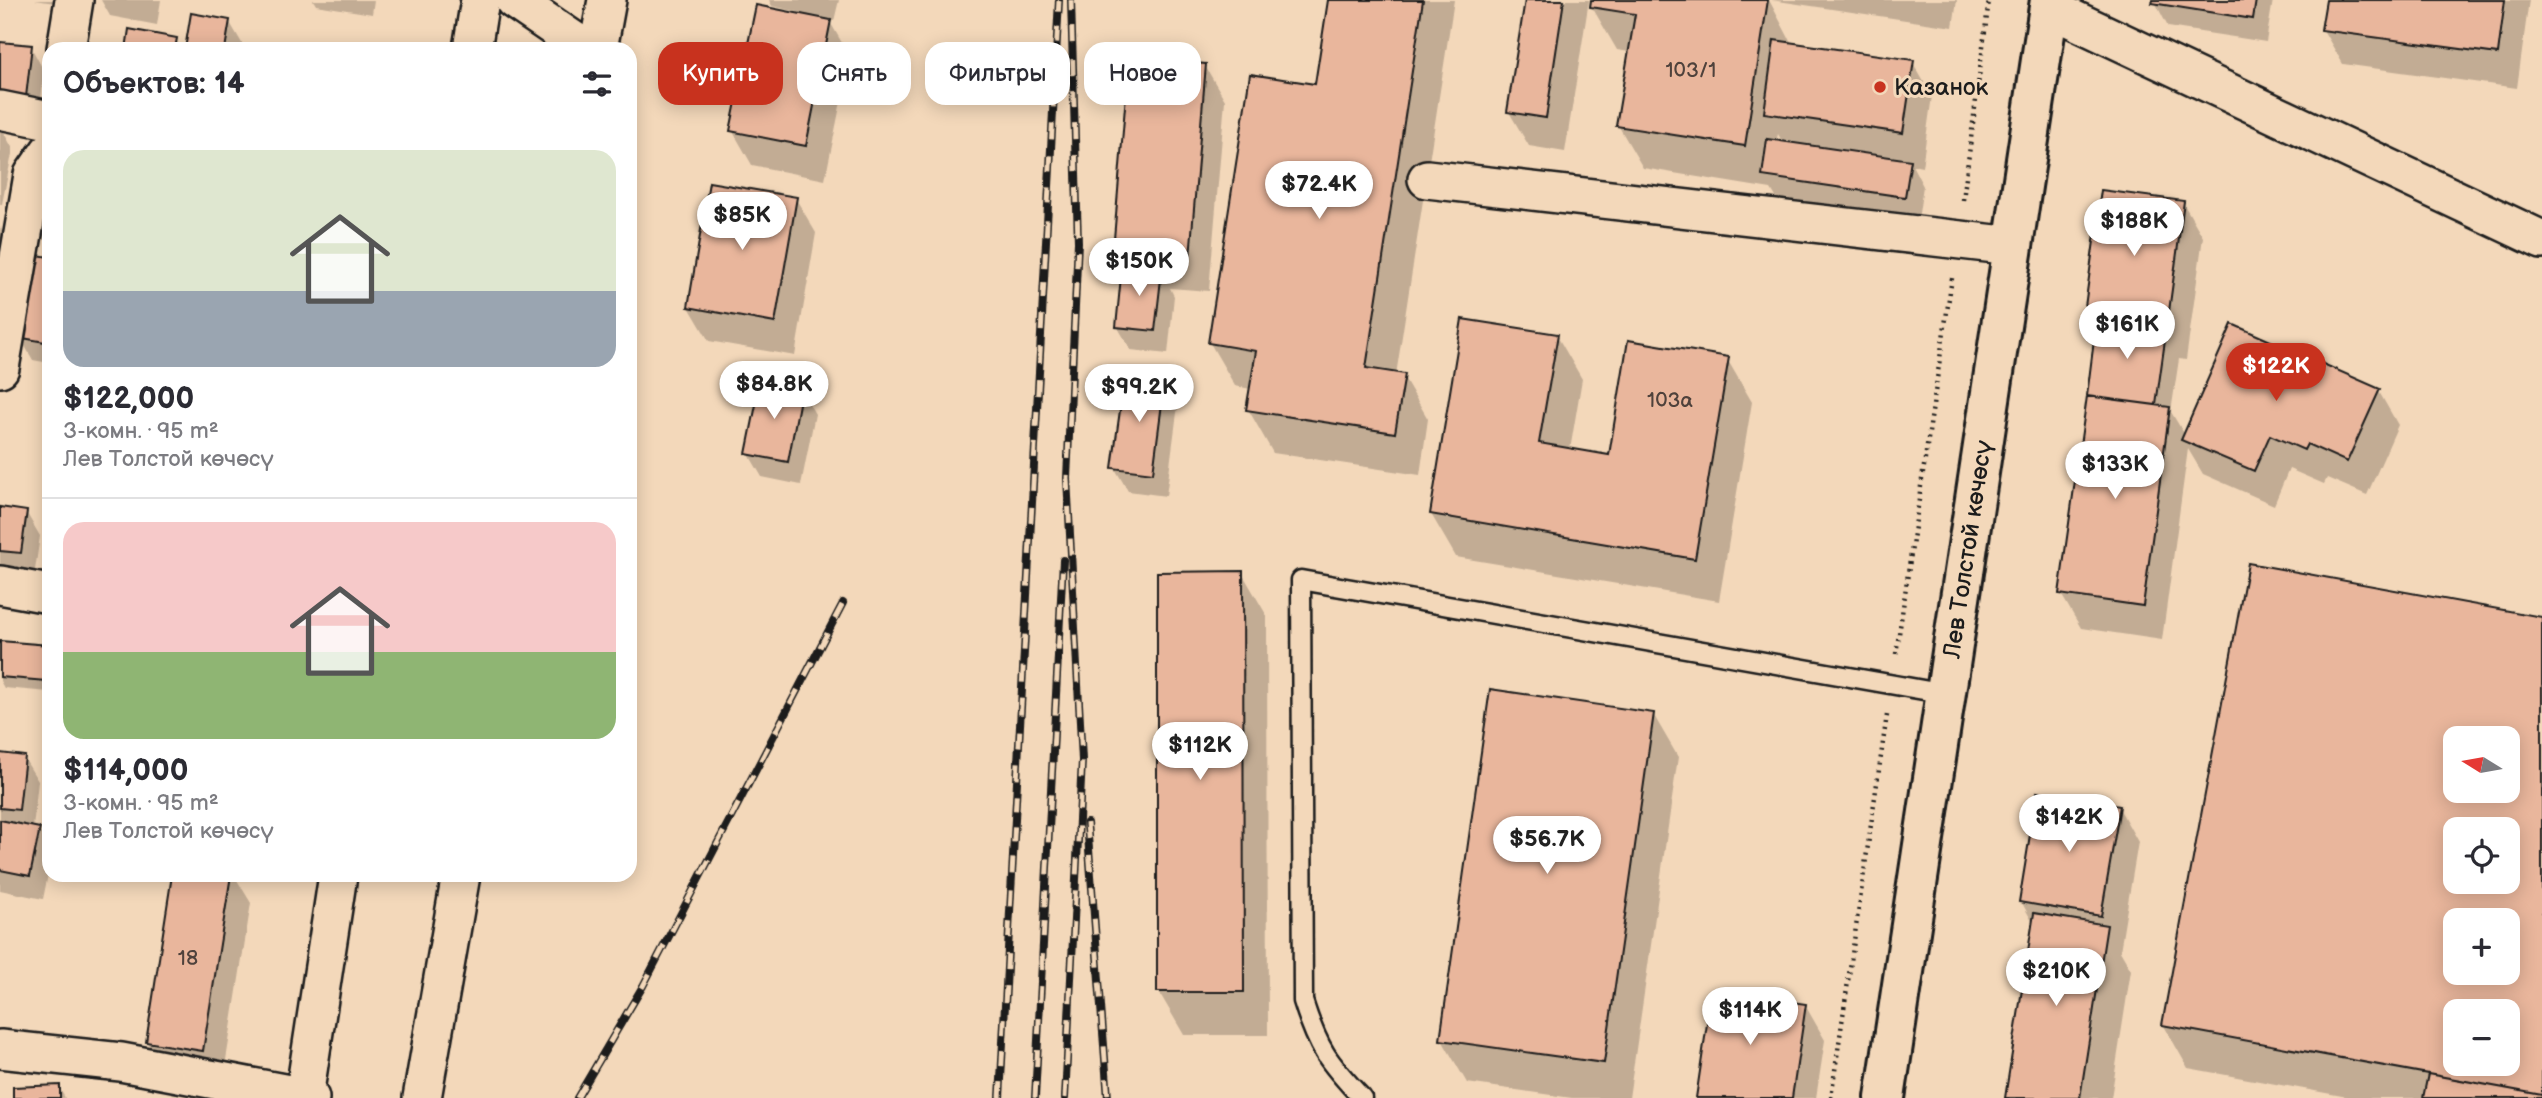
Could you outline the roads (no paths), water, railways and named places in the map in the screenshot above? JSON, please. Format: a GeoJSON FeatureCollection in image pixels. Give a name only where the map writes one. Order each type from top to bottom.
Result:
{"type":"FeatureCollection","features":[{"type":"Feature","properties":{"kind":"main road","name":"Лев Толстой көчөсү"},"geometry":{"type":"LineString","coordinates":[[1885,1098],[2049,4]]}},
{"type":"Feature","properties":{"kind":"street"},"geometry":{"type":"LineString","coordinates":[[67,42],[74,0]]}},
{"type":"Feature","properties":{"kind":"street"},"geometry":{"type":"LineString","coordinates":[[473,42],[480,0]]}},
{"type":"Feature","properties":{"kind":"street"},"geometry":{"type":"LineString","coordinates":[[514,0],[576,42]]}},
{"type":"Feature","properties":{"kind":"street"},"geometry":{"type":"LineString","coordinates":[[599,42],[607,0]]}},
{"type":"Feature","properties":{"kind":"street"},"geometry":{"type":"LineString","coordinates":[[2049,4],[2542,240]]}},
{"type":"Feature","properties":{"kind":"street"},"geometry":{"type":"LineString","coordinates":[[0,110],[42,119]]}},
{"type":"Feature","properties":{"kind":"street"},"geometry":{"type":"LineString","coordinates":[[0,368],[33,176],[42,162]]}},
{"type":"Feature","properties":{"kind":"street"},"geometry":{"type":"LineString","coordinates":[[1427,179],[2013,246]]}},
{"type":"Feature","properties":{"kind":"street"},"geometry":{"type":"LineString","coordinates":[[0,585],[42,593]]}},
{"type":"Feature","properties":{"kind":"street"},"geometry":{"type":"LineString","coordinates":[[0,1049],[121,1062],[307,1097],[337,882]]}},
{"type":"Feature","properties":{"kind":"street"},"geometry":{"type":"LineString","coordinates":[[422,1098],[460,882]]}},
{"type":"Feature","properties":{"kind":"lane"},"geometry":{"type":"LineString","coordinates":[[1362,1098],[1328,1062],[1313,1033],[1303,1001],[1301,580],[1946,694]]}},
{"type":"Feature","properties":{"kind":"railway"},"geometry":{"type":"LineString","coordinates":[[1000,1098],[1059,0]]}},
{"type":"Feature","properties":{"kind":"railway"},"geometry":{"type":"LineString","coordinates":[[1065,1098],[1082,760],[1067,478],[1078,242],[1071,0]]}},
{"type":"Feature","properties":{"kind":"railway"},"geometry":{"type":"LineString","coordinates":[[1035,1098],[1063,560]]}},
{"type":"Feature","properties":{"kind":"railway"},"geometry":{"type":"LineString","coordinates":[[577,1098],[643,986],[843,603]]}},
{"type":"Feature","properties":{"kind":"railway"},"geometry":{"type":"LineString","coordinates":[[1087,823],[1108,1098]]}},
{"type":"Feature","properties":{"kind":"place","name":"Казанок"},"geometry":{"type":"Point","coordinates":[1880,87]}}]}
